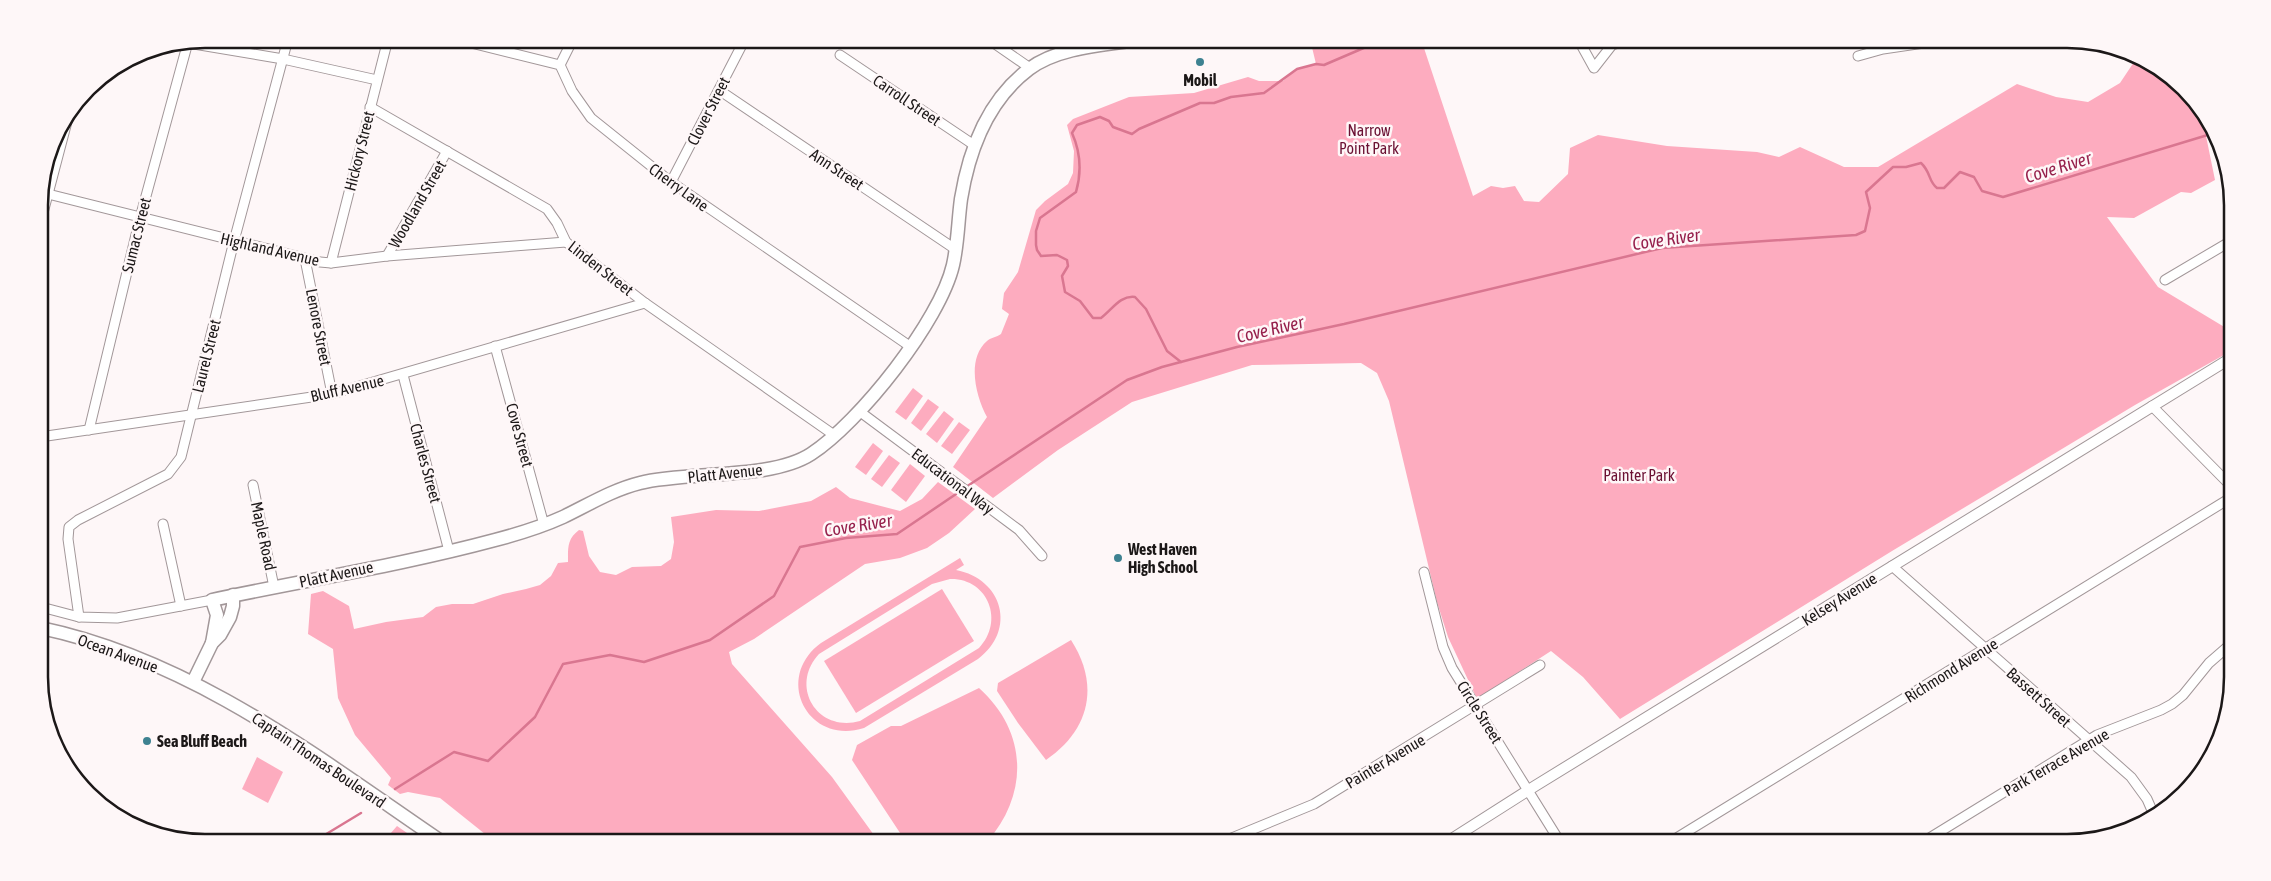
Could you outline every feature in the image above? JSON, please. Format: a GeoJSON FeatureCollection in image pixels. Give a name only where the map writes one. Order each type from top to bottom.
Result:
{"type":"FeatureCollection","features":[{"type":"Feature","properties":{"kind":"main road","name":"Platt Avenue"},"geometry":{"type":"LineString","coordinates":[[212,600],[449,551],[544,525],[606,495],[644,482],[779,467],[809,456],[859,411],[888,379],[911,347],[942,297],[953,264],[964,184],[974,145],[984,123],[1002,96],[1030,68],[1063,53],[1081,48]]}},
{"type":"Feature","properties":{"kind":"main road"},"geometry":{"type":"LineString","coordinates":[[212,643],[220,636],[230,617],[234,595]]}},
{"type":"Feature","properties":{"kind":"main road"},"geometry":{"type":"LineString","coordinates":[[193,682],[212,643],[217,618],[212,600]]}},
{"type":"Feature","properties":{"kind":"main road","name":"Ocean Avenue"},"geometry":{"type":"LineString","coordinates":[[48,630],[130,656],[193,682]]}},
{"type":"Feature","properties":{"kind":"main road","name":"Captain Thomas Boulevard"},"geometry":{"type":"LineString","coordinates":[[193,682],[260,720],[430,834]]}},
{"type":"Feature","properties":{"kind":"street"},"geometry":{"type":"LineString","coordinates":[[218,48],[283,59],[377,80]]}},
{"type":"Feature","properties":{"kind":"street","name":"Laurel Street"},"geometry":{"type":"LineString","coordinates":[[79,617],[68,539],[70,527],[78,520],[168,474],[181,457],[234,241],[286,48]]}},
{"type":"Feature","properties":{"kind":"street","name":"Hickory Street"},"geometry":{"type":"LineString","coordinates":[[331,263],[386,48]]}},
{"type":"Feature","properties":{"kind":"street"},"geometry":{"type":"LineString","coordinates":[[491,48],[560,65],[569,48]]}},
{"type":"Feature","properties":{"kind":"street","name":"Clover Street"},"geometry":{"type":"LineString","coordinates":[[671,182],[740,48]]}},
{"type":"Feature","properties":{"kind":"street"},"geometry":{"type":"LineString","coordinates":[[1001,48],[1030,68]]}},
{"type":"Feature","properties":{"kind":"street"},"geometry":{"type":"LineString","coordinates":[[1583,48],[1594,68],[1610,48]]}},
{"type":"Feature","properties":{"kind":"street"},"geometry":{"type":"LineString","coordinates":[[1858,56],[1890,48]]}},
{"type":"Feature","properties":{"kind":"street","name":"Sumac Street"},"geometry":{"type":"LineString","coordinates":[[89,430],[140,218],[186,49]]}},
{"type":"Feature","properties":{"kind":"street","name":"Carroll Street"},"geometry":{"type":"LineString","coordinates":[[840,55],[974,145]]}},
{"type":"Feature","properties":{"kind":"street","name":"Cherry Lane"},"geometry":{"type":"LineString","coordinates":[[560,65],[572,91],[591,118],[671,182],[911,347]]}},
{"type":"Feature","properties":{"kind":"street","name":"Ann Street"},"geometry":{"type":"LineString","coordinates":[[719,90],[955,249]]}},
{"type":"Feature","properties":{"kind":"street","name":"Linden Street"},"geometry":{"type":"LineString","coordinates":[[370,107],[547,209],[557,223],[566,242],[645,302],[834,435]]}},
{"type":"Feature","properties":{"kind":"street"},"geometry":{"type":"LineString","coordinates":[[53,166],[57,151]]}},
{"type":"Feature","properties":{"kind":"street","name":"Woodland Street"},"geometry":{"type":"LineString","coordinates":[[388,256],[447,151]]}},
{"type":"Feature","properties":{"kind":"street","name":"Highland Avenue"},"geometry":{"type":"LineString","coordinates":[[48,194],[305,259],[331,263],[388,256],[566,242]]}},
{"type":"Feature","properties":{"kind":"street"},"geometry":{"type":"LineString","coordinates":[[2166,280],[2224,249]]}},
{"type":"Feature","properties":{"kind":"street","name":"Lenore Street"},"geometry":{"type":"LineString","coordinates":[[305,259],[332,394]]}},
{"type":"Feature","properties":{"kind":"street","name":"Bluff Avenue"},"geometry":{"type":"LineString","coordinates":[[48,436],[332,394],[645,302]]}},
{"type":"Feature","properties":{"kind":"street","name":"Cove Street"},"geometry":{"type":"LineString","coordinates":[[495,346],[544,525]]}},
{"type":"Feature","properties":{"kind":"street","name":"Kelsey Avenue"},"geometry":{"type":"LineString","coordinates":[[1461,833],[2224,362]]}},
{"type":"Feature","properties":{"kind":"street","name":"Charles Street"},"geometry":{"type":"LineString","coordinates":[[403,374],[449,551]]}},
{"type":"Feature","properties":{"kind":"street"},"geometry":{"type":"LineString","coordinates":[[2152,406],[2224,479]]}},
{"type":"Feature","properties":{"kind":"street","name":"Educational Way"},"geometry":{"type":"LineString","coordinates":[[859,411],[1019,530],[1042,556]]}},
{"type":"Feature","properties":{"kind":"street","name":"Maple Road"},"geometry":{"type":"LineString","coordinates":[[254,485],[274,587]]}},
{"type":"Feature","properties":{"kind":"street","name":"Richmond Avenue"},"geometry":{"type":"LineString","coordinates":[[1684,833],[2224,502]]}},
{"type":"Feature","properties":{"kind":"street"},"geometry":{"type":"LineString","coordinates":[[163,524],[180,606]]}},
{"type":"Feature","properties":{"kind":"street","name":"Bassett Street"},"geometry":{"type":"LineString","coordinates":[[1892,566],[2131,777],[2148,799],[2152,808]]}},
{"type":"Feature","properties":{"kind":"street","name":"Circle Street"},"geometry":{"type":"LineString","coordinates":[[1424,572],[1442,647],[1452,668],[1555,833]]}},
{"type":"Feature","properties":{"kind":"street","name":"Platt Avenue"},"geometry":{"type":"LineString","coordinates":[[48,609],[79,617],[117,618],[212,600]]}},
{"type":"Feature","properties":{"kind":"street","name":"Park Terrace Avenue"},"geometry":{"type":"LineString","coordinates":[[1937,833],[2088,740],[2172,704],[2183,695],[2209,663],[2224,650]]}},
{"type":"Feature","properties":{"kind":"street","name":"Painter Avenue"},"geometry":{"type":"LineString","coordinates":[[1243,833],[1314,804],[1540,665]]}},
{"type":"Feature","properties":{"kind":"green space"},"geometry":{"type":"Polygon","coordinates":[[[1312,48],[1424,48],[1473,196],[1491,186],[1503,188],[1515,186],[1524,201],[1539,202],[1568,174],[1570,148],[1598,135],[1667,146],[1757,152],[1779,157],[1800,147],[1844,167],[1878,167],[2017,84],[2056,97],[2088,102],[2120,83],[2133,63],[2154,74],[2170,87],[2191,109],[2207,136],[2215,180],[2191,193],[2181,192],[2134,218],[2107,217],[2158,287],[2224,327],[2224,355],[2135,405],[1892,551],[1620,719],[1583,677],[1551,651],[1477,699],[1448,637],[1437,602],[1389,401],[1377,373],[1361,363],[1252,365],[1132,402],[1058,450],[993,498],[953,467],[987,417],[979,399],[975,378],[977,358],[987,341],[1001,334],[1009,314],[1002,309],[1004,293],[1018,272],[1036,210],[1068,184],[1073,173],[1074,151],[1067,125],[1073,119],[1129,97],[1194,93],[1248,77],[1259,81],[1283,81],[1297,69],[1316,64],[1312,48]]]}},
{"type":"Feature","properties":{"kind":"green space"},"geometry":{"type":"Polygon","coordinates":[[[913,388],[923,396],[906,420],[895,412],[913,388]]]}},
{"type":"Feature","properties":{"kind":"green space"},"geometry":{"type":"Polygon","coordinates":[[[928,399],[939,407],[921,431],[911,423],[928,399]]]}},
{"type":"Feature","properties":{"kind":"green space"},"geometry":{"type":"Polygon","coordinates":[[[944,411],[954,419],[937,443],[926,434],[944,411]]]}},
{"type":"Feature","properties":{"kind":"green space"},"geometry":{"type":"Polygon","coordinates":[[[959,422],[970,430],[952,454],[941,446],[959,422]]]}},
{"type":"Feature","properties":{"kind":"green space"},"geometry":{"type":"Polygon","coordinates":[[[873,443],[883,451],[866,475],[855,467],[873,443]]]}},
{"type":"Feature","properties":{"kind":"green space"},"geometry":{"type":"Polygon","coordinates":[[[889,455],[900,463],[882,487],[871,479],[889,455]]]}},
{"type":"Feature","properties":{"kind":"green space"},"geometry":{"type":"Polygon","coordinates":[[[910,464],[925,476],[906,502],[891,490],[910,464]]]}},
{"type":"Feature","properties":{"kind":"green space"},"geometry":{"type":"Polygon","coordinates":[[[938,482],[975,509],[949,533],[927,548],[900,558],[865,564],[754,639],[729,652],[732,664],[832,777],[873,834],[485,834],[440,798],[408,792],[400,794],[388,785],[391,778],[355,735],[338,698],[333,649],[308,634],[311,594],[323,591],[349,606],[354,629],[423,617],[436,607],[452,604],[473,604],[540,585],[551,576],[558,563],[568,562],[570,540],[579,530],[583,531],[589,556],[600,572],[616,575],[632,567],[661,566],[671,559],[674,542],[671,517],[716,510],[759,511],[811,501],[836,487],[850,498],[900,511],[922,499],[938,482]]]}},
{"type":"Feature","properties":{"kind":"green space"},"geometry":{"type":"Polygon","coordinates":[[[960,558],[964,565],[956,570],[972,575],[985,584],[994,594],[999,607],[1001,620],[998,634],[990,647],[978,659],[864,728],[844,731],[827,727],[813,718],[804,705],[799,690],[800,674],[807,657],[821,643],[960,558]],[[950,579],[932,584],[819,654],[810,667],[807,692],[812,704],[820,714],[831,720],[845,723],[860,721],[979,648],[987,637],[991,626],[991,614],[983,593],[963,581],[950,579]]]}},
{"type":"Feature","properties":{"kind":"green space"},"geometry":{"type":"Polygon","coordinates":[[[942,589],[974,641],[856,713],[824,661],[942,589]]]}},
{"type":"Feature","properties":{"kind":"green space"},"geometry":{"type":"Polygon","coordinates":[[[1071,640],[1086,674],[1086,706],[1081,721],[1073,735],[1046,760],[997,691],[998,683],[1071,640]]]}},
{"type":"Feature","properties":{"kind":"green space"},"geometry":{"type":"Polygon","coordinates":[[[979,688],[995,705],[1007,724],[1014,743],[1017,764],[1016,784],[1010,804],[1001,823],[993,834],[900,834],[852,760],[857,745],[891,726],[901,726],[979,688]]]}},
{"type":"Feature","properties":{"kind":"green space"},"geometry":{"type":"Polygon","coordinates":[[[257,757],[283,772],[268,803],[242,789],[257,757]]]}},
{"type":"Feature","properties":{"kind":"green space"},"geometry":{"type":"Polygon","coordinates":[[[397,826],[408,834],[390,834],[397,826]]]}},
{"type":"Feature","properties":{"kind":"waterway"},"geometry":{"type":"LineString","coordinates":[[1181,362],[1167,351],[1146,309],[1135,297],[1125,298],[1101,318],[1093,318],[1080,301],[1065,292],[1062,276],[1068,266],[1067,260],[1057,255],[1041,256],[1037,250],[1036,231],[1040,218],[1076,192],[1080,162],[1072,133],[1077,125],[1100,117],[1109,121],[1113,127],[1132,134],[1139,129],[1200,103],[1214,103],[1231,97],[1264,93],[1297,69],[1316,64],[1324,65],[1364,48]]}},
{"type":"Feature","properties":{"kind":"waterway","name":"Cove River"},"geometry":{"type":"LineString","coordinates":[[966,487],[1127,380],[1162,367],[1237,347],[1344,324],[1662,248],[1856,235],[1865,231],[1870,208],[1866,192],[1893,167],[1906,167],[1921,163],[1937,188],[1944,188],[1960,172],[1974,177],[1982,191],[2003,197],[2207,135]]}},
{"type":"Feature","properties":{"kind":"waterway","name":"Cove River"},"geometry":{"type":"LineString","coordinates":[[395,789],[454,752],[488,761],[535,717],[563,664],[610,655],[644,662],[710,640],[774,596],[800,547],[846,538],[897,534],[962,490]]}},
{"type":"Feature","properties":{"kind":"waterway","name":"Cove River"},"geometry":{"type":"LineString","coordinates":[[326,834],[361,813]]}},
{"type":"Feature","properties":{"kind":"place","name":"Mobil"},"geometry":{"type":"Point","coordinates":[1200,62]}},
{"type":"Feature","properties":{"kind":"place","name":"West Haven High School"},"geometry":{"type":"Point","coordinates":[1118,558]}},
{"type":"Feature","properties":{"kind":"place","name":"Sea Bluff Beach"},"geometry":{"type":"Point","coordinates":[147,741]}},
{"type":"Feature","properties":{"kind":"park label","name":"Narrow Point Park"},"geometry":{"type":"Point","coordinates":[1369,139]}},
{"type":"Feature","properties":{"kind":"park label","name":"Painter Park"},"geometry":{"type":"Point","coordinates":[1639,475]}}]}
